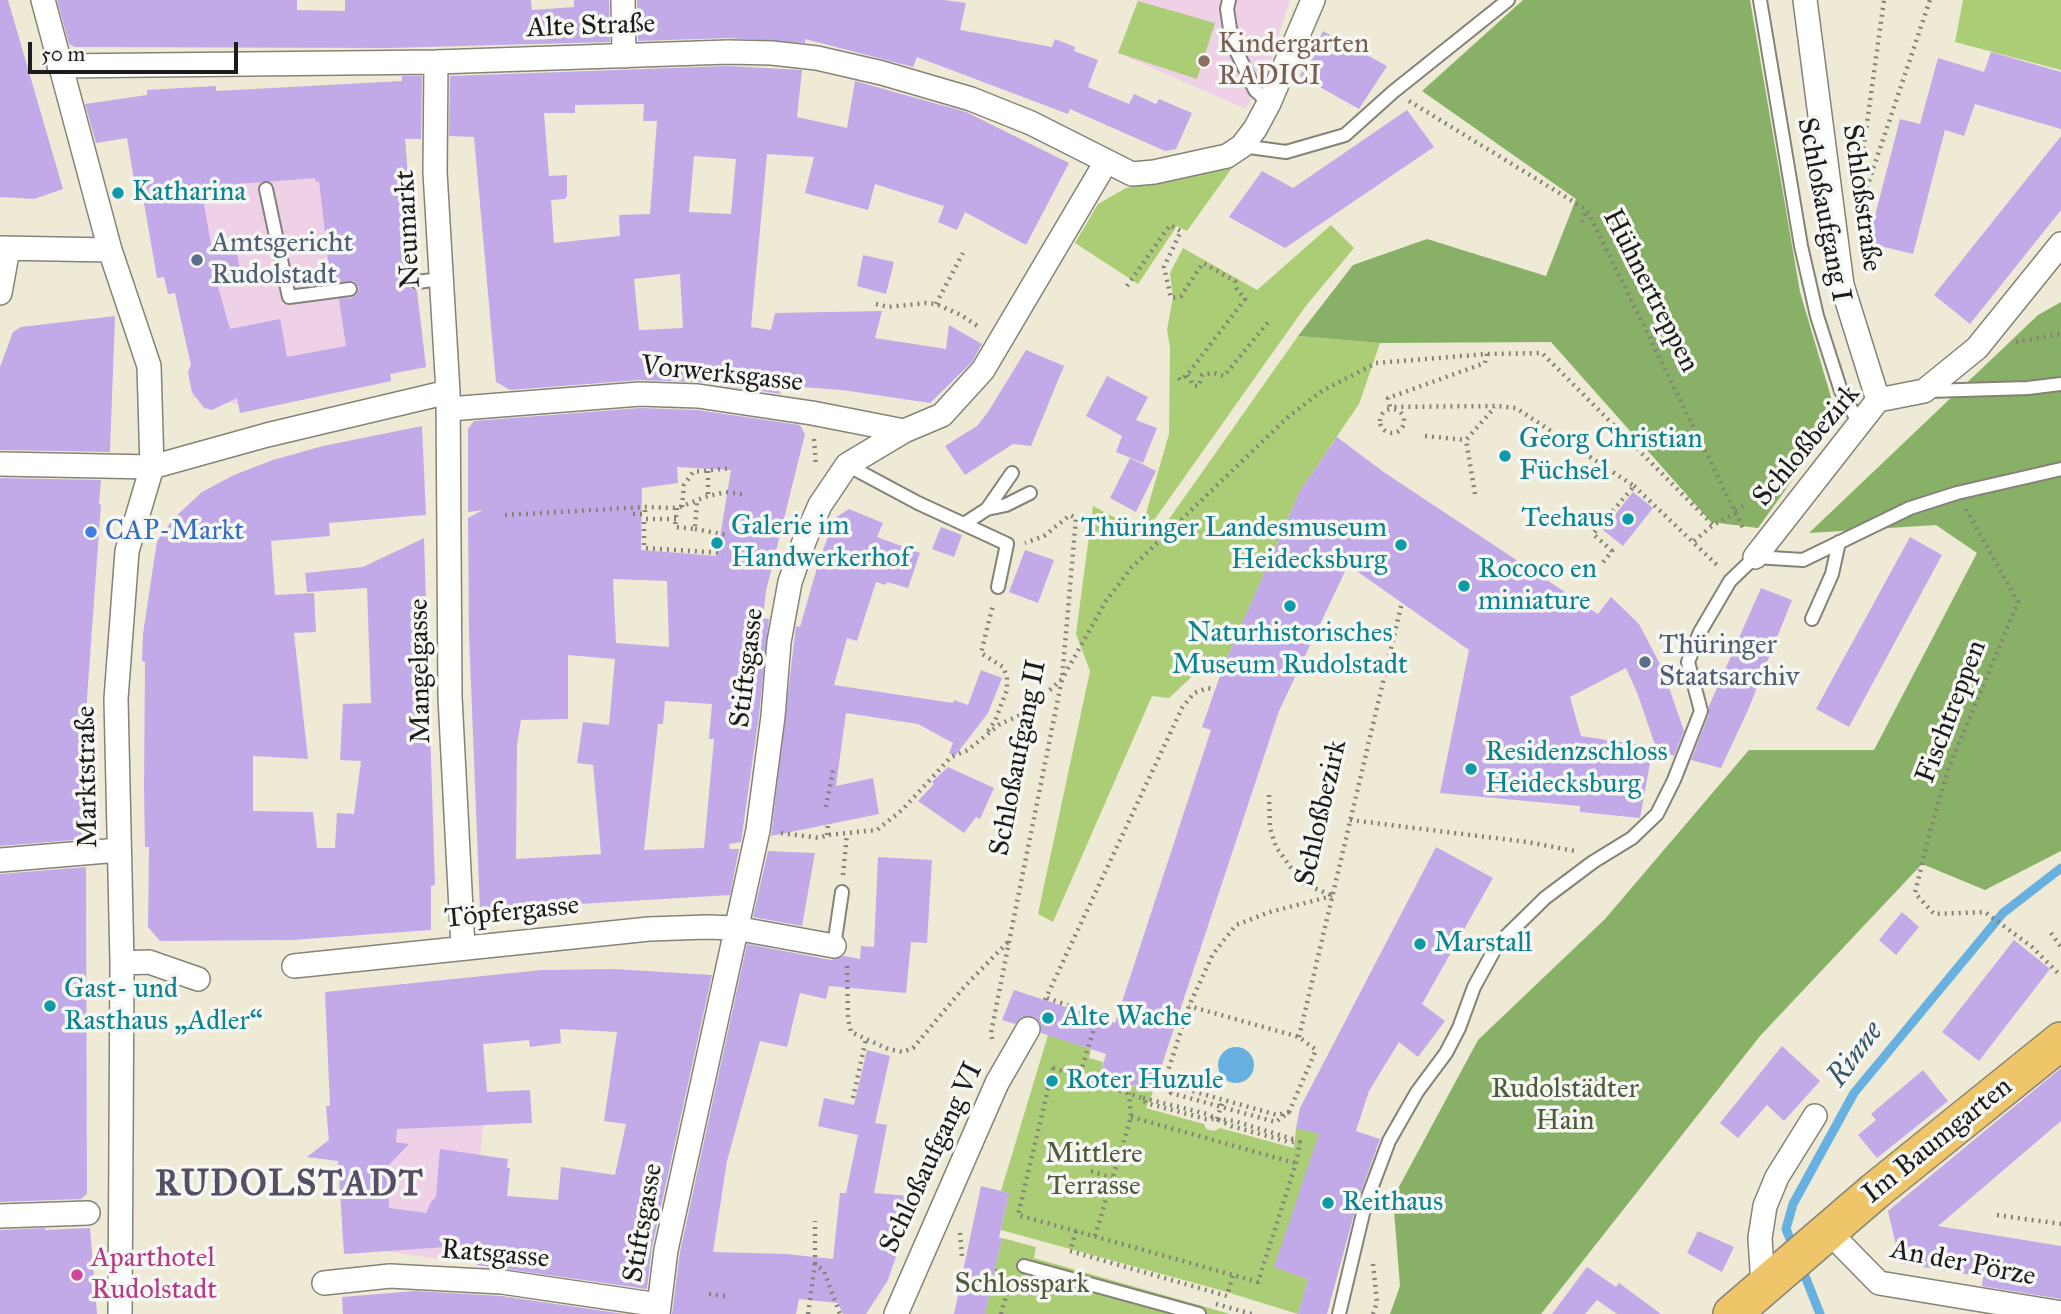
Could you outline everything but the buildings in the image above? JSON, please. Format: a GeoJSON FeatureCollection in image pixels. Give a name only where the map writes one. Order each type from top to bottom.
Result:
{"type":"FeatureCollection","features":[{"type":"Feature","properties":{"kind":"main road","name":"Im Baumgarten"},"geometry":{"type":"LineString","coordinates":[[1732,1314],[1875,1191],[2061,1041]]}},
{"type":"Feature","properties":{"kind":"street","name":"Marktstraße"},"geometry":{"type":"LineString","coordinates":[[43,0],[110,250],[149,366],[152,467],[127,551],[116,699],[122,963],[120,1314]]}},
{"type":"Feature","properties":{"kind":"street"},"geometry":{"type":"LineString","coordinates":[[623,0],[624,56]]}},
{"type":"Feature","properties":{"kind":"street"},"geometry":{"type":"LineString","coordinates":[[1106,162],[1132,174],[1154,172],[1227,156],[1242,146],[1269,103],[1313,0]]}},
{"type":"Feature","properties":{"kind":"street","name":"Schloßstraße"},"geometry":{"type":"LineString","coordinates":[[1805,0],[1842,285],[1878,400]]}},
{"type":"Feature","properties":{"kind":"street","name":"Alte Straße"},"geometry":{"type":"LineString","coordinates":[[59,66],[436,62],[728,52],[772,53],[817,58],[882,73],[971,99],[1031,123],[1106,162]]}},
{"type":"Feature","properties":{"kind":"street","name":"Neumarkt"},"geometry":{"type":"LineString","coordinates":[[436,62],[435,172],[448,401]]}},
{"type":"Feature","properties":{"kind":"street","name":"Stiftsgasse"},"geometry":{"type":"LineString","coordinates":[[658,1309],[666,1250],[758,830],[779,642],[790,582],[820,505],[847,465],[904,431],[942,415],[983,370],[1106,162]]}},
{"type":"Feature","properties":{"kind":"street","name":"Schloßbezirk"},"geometry":{"type":"LineString","coordinates":[[1755,557],[1878,400],[1924,391],[1977,348],[2061,244]]}},
{"type":"Feature","properties":{"kind":"street"},"geometry":{"type":"LineString","coordinates":[[0,293],[4,249],[110,250]]}},
{"type":"Feature","properties":{"kind":"street","name":"Vorwerksgasse"},"geometry":{"type":"LineString","coordinates":[[0,464],[152,467],[267,435],[448,401],[640,394],[698,396],[812,413],[904,431]]}},
{"type":"Feature","properties":{"kind":"street","name":"Mangelgasse"},"geometry":{"type":"LineString","coordinates":[[448,401],[450,697],[463,948]]}},
{"type":"Feature","properties":{"kind":"street"},"geometry":{"type":"LineString","coordinates":[[0,860],[119,850]]}},
{"type":"Feature","properties":{"kind":"street","name":"Töpfergasse"},"geometry":{"type":"LineString","coordinates":[[295,966],[649,929],[735,928],[834,946]]}},
{"type":"Feature","properties":{"kind":"street"},"geometry":{"type":"LineString","coordinates":[[122,963],[149,962],[198,979]]}},
{"type":"Feature","properties":{"kind":"street","name":"Schloßaufgang VI"},"geometry":{"type":"LineString","coordinates":[[895,1314],[998,1083],[1028,1029]]}},
{"type":"Feature","properties":{"kind":"street"},"geometry":{"type":"LineString","coordinates":[[1773,1278],[1760,1238],[1765,1206],[1777,1177],[1815,1116]]}},
{"type":"Feature","properties":{"kind":"street"},"geometry":{"type":"LineString","coordinates":[[0,1216],[88,1213]]}},
{"type":"Feature","properties":{"kind":"street","name":"An der Pörze"},"geometry":{"type":"LineString","coordinates":[[1823,1237],[1879,1283],[2061,1313]]}},
{"type":"Feature","properties":{"kind":"street","name":"Ratsgasse"},"geometry":{"type":"LineString","coordinates":[[324,1283],[390,1276],[502,1282],[658,1309]]}},
{"type":"Feature","properties":{"kind":"lane"},"geometry":{"type":"LineString","coordinates":[[1229,0],[1227,9],[1232,42],[1255,90],[1269,103]]}},
{"type":"Feature","properties":{"kind":"lane"},"geometry":{"type":"LineString","coordinates":[[1242,146],[1286,152],[1345,135],[1393,92],[1508,0]]}},
{"type":"Feature","properties":{"kind":"lane","name":"Schloßaufgang I"},"geometry":{"type":"LineString","coordinates":[[1760,0],[1801,246],[1817,316],[1841,391],[1859,423]]}},
{"type":"Feature","properties":{"kind":"lane"},"geometry":{"type":"LineString","coordinates":[[266,189],[289,298],[350,289]]}},
{"type":"Feature","properties":{"kind":"lane"},"geometry":{"type":"LineString","coordinates":[[416,282],[441,279]]}},
{"type":"Feature","properties":{"kind":"lane"},"geometry":{"type":"LineString","coordinates":[[1924,391],[2028,388],[2061,384]]}},
{"type":"Feature","properties":{"kind":"lane"},"geometry":{"type":"LineString","coordinates":[[847,465],[1007,544],[998,587]]}},
{"type":"Feature","properties":{"kind":"lane"},"geometry":{"type":"LineString","coordinates":[[1339,1314],[1365,1205],[1389,1141],[1417,1092],[1446,1054],[1474,987],[1497,945],[1545,898],[1593,862],[1632,838],[1657,814],[1674,780],[1701,711],[1688,662],[1700,632],[1730,581],[1755,557],[1803,561],[1910,508],[1957,493],[2061,469]]}},
{"type":"Feature","properties":{"kind":"lane"},"geometry":{"type":"LineString","coordinates":[[987,509],[1012,473]]}},
{"type":"Feature","properties":{"kind":"lane"},"geometry":{"type":"LineString","coordinates":[[964,524],[987,509],[1006,505],[1030,493]]}},
{"type":"Feature","properties":{"kind":"lane"},"geometry":{"type":"LineString","coordinates":[[1812,619],[1832,574],[1839,542]]}},
{"type":"Feature","properties":{"kind":"lane"},"geometry":{"type":"LineString","coordinates":[[834,946],[842,892]]}},
{"type":"Feature","properties":{"kind":"lane"},"geometry":{"type":"LineString","coordinates":[[1024,1266],[1199,1314]]}},
{"type":"Feature","properties":{"kind":"path"},"geometry":{"type":"LineString","coordinates":[[1884,0],[1861,166],[1865,193],[1930,0]]}},
{"type":"Feature","properties":{"kind":"path","name":"Hühnertreppen"},"geometry":{"type":"LineString","coordinates":[[1393,92],[1587,210],[1736,511],[1755,557]]}},
{"type":"Feature","properties":{"kind":"path"},"geometry":{"type":"LineString","coordinates":[[1582,222],[1587,210]]}},
{"type":"Feature","properties":{"kind":"path"},"geometry":{"type":"LineString","coordinates":[[1127,286],[1170,225],[1181,231],[1164,267],[1171,298],[1181,296],[1203,263],[1235,281],[1237,289],[1245,299],[1187,375],[1180,380],[1176,373]]}},
{"type":"Feature","properties":{"kind":"path"},"geometry":{"type":"LineString","coordinates":[[936,304],[962,253]]}},
{"type":"Feature","properties":{"kind":"path"},"geometry":{"type":"LineString","coordinates":[[876,304],[888,307],[936,304],[961,316],[1000,341]]}},
{"type":"Feature","properties":{"kind":"path"},"geometry":{"type":"LineString","coordinates":[[1187,375],[1194,386],[1199,386],[1202,375],[1214,373],[1224,376],[1269,321]]}},
{"type":"Feature","properties":{"kind":"path"},"geometry":{"type":"LineString","coordinates":[[1977,348],[2061,334]]}},
{"type":"Feature","properties":{"kind":"path"},"geometry":{"type":"LineString","coordinates":[[758,830],[820,838],[877,830],[902,810],[951,757],[968,750],[1000,724],[1023,714],[1062,679],[1106,601],[1131,568],[1289,416],[1322,391],[1376,363],[1487,354],[1542,354],[1713,525]]}},
{"type":"Feature","properties":{"kind":"path"},"geometry":{"type":"LineString","coordinates":[[1487,354],[1485,363],[1388,398],[1390,407],[1393,408],[1400,412],[1404,418],[1402,426],[1392,432],[1385,430],[1380,420],[1383,413],[1393,408],[1516,408],[1634,486],[1694,541],[1730,581]]}},
{"type":"Feature","properties":{"kind":"path"},"geometry":{"type":"LineString","coordinates":[[1466,440],[1496,406]]}},
{"type":"Feature","properties":{"kind":"path"},"geometry":{"type":"LineString","coordinates":[[812,413],[820,505]]}},
{"type":"Feature","properties":{"kind":"path"},"geometry":{"type":"LineString","coordinates":[[1425,436],[1466,440]]}},
{"type":"Feature","properties":{"kind":"path"},"geometry":{"type":"LineString","coordinates":[[1466,440],[1475,494]]}},
{"type":"Feature","properties":{"kind":"path"},"geometry":{"type":"LineString","coordinates":[[727,536],[695,528],[675,527],[684,485],[693,472],[732,468]]}},
{"type":"Feature","properties":{"kind":"path"},"geometry":{"type":"LineString","coordinates":[[708,471],[708,496]]}},
{"type":"Feature","properties":{"kind":"path"},"geometry":{"type":"LineString","coordinates":[[1600,566],[1612,551],[1593,534],[1634,486]]}},
{"type":"Feature","properties":{"kind":"path"},"geometry":{"type":"LineString","coordinates":[[505,515],[645,507],[679,508],[726,492],[747,495]]}},
{"type":"Feature","properties":{"kind":"path","name":"Fischtreppen"},"geometry":{"type":"LineString","coordinates":[[1957,493],[2018,602],[1948,770],[1915,893],[1934,914],[1986,912],[2041,955],[2061,976]]}},
{"type":"Feature","properties":{"kind":"path"},"geometry":{"type":"LineString","coordinates":[[695,528],[697,501]]}},
{"type":"Feature","properties":{"kind":"path"},"geometry":{"type":"LineString","coordinates":[[1694,541],[1743,506]]}},
{"type":"Feature","properties":{"kind":"path"},"geometry":{"type":"LineString","coordinates":[[633,514],[645,514],[645,507]]}},
{"type":"Feature","properties":{"kind":"path","name":"Schloßaufgang II"},"geometry":{"type":"LineString","coordinates":[[998,1083],[991,1033],[1062,679],[1076,518],[1070,515],[1044,536],[1020,545],[1007,544]]}},
{"type":"Feature","properties":{"kind":"path"},"geometry":{"type":"LineString","coordinates":[[676,519],[644,519],[643,548],[723,553]]}},
{"type":"Feature","properties":{"kind":"path","name":"Schloßaufgang II"},"geometry":{"type":"LineString","coordinates":[[968,750],[995,721],[1007,690],[1007,677],[1003,667],[981,653],[998,587]]}},
{"type":"Feature","properties":{"kind":"path","name":"Schloßbezirk"},"geometry":{"type":"LineString","coordinates":[[1299,1037],[1402,602]]}},
{"type":"Feature","properties":{"kind":"path"},"geometry":{"type":"LineString","coordinates":[[1079,1077],[1098,1016],[1046,999],[1182,708],[1194,693],[1207,688],[1215,689]]}},
{"type":"Feature","properties":{"kind":"path"},"geometry":{"type":"LineString","coordinates":[[826,807],[833,770]]}},
{"type":"Feature","properties":{"kind":"path"},"geometry":{"type":"LineString","coordinates":[[1269,795],[1270,828],[1276,847],[1302,883],[1332,896]]}},
{"type":"Feature","properties":{"kind":"path"},"geometry":{"type":"LineString","coordinates":[[1350,820],[1527,842],[1578,851],[1593,862]]}},
{"type":"Feature","properties":{"kind":"path"},"geometry":{"type":"LineString","coordinates":[[827,835],[828,822]]}},
{"type":"Feature","properties":{"kind":"path"},"geometry":{"type":"LineString","coordinates":[[842,892],[847,834]]}},
{"type":"Feature","properties":{"kind":"path"},"geometry":{"type":"LineString","coordinates":[[1189,1006],[1299,1037],[1316,1050],[1289,1112],[1276,1122],[1171,1093],[1167,1074],[1189,1006],[1213,954],[1237,925],[1270,912],[1332,896]]}},
{"type":"Feature","properties":{"kind":"path"},"geometry":{"type":"LineString","coordinates":[[2051,933],[2061,947]]}},
{"type":"Feature","properties":{"kind":"path"},"geometry":{"type":"LineString","coordinates":[[846,975],[851,1031],[888,1049],[903,1052],[913,1048],[965,986],[1009,942]]}},
{"type":"Feature","properties":{"kind":"path"},"geometry":{"type":"LineString","coordinates":[[853,1098],[866,1039]]}},
{"type":"Feature","properties":{"kind":"path"},"geometry":{"type":"LineString","coordinates":[[1053,1068],[1079,1077],[1142,1098],[1146,1103],[1206,1119],[1217,1119],[1231,1126],[1289,1142],[1300,1142],[1296,1163],[1258,1282],[1018,1215],[1053,1068]]}},
{"type":"Feature","properties":{"kind":"path"},"geometry":{"type":"LineString","coordinates":[[1171,1085],[1277,1115],[1289,1112]]}},
{"type":"Feature","properties":{"kind":"path"},"geometry":{"type":"LineString","coordinates":[[1095,1236],[1131,1117],[1129,1093]]}},
{"type":"Feature","properties":{"kind":"path"},"geometry":{"type":"LineString","coordinates":[[1217,1119],[1223,1101]]}},
{"type":"Feature","properties":{"kind":"path"},"geometry":{"type":"LineString","coordinates":[[1131,1117],[1296,1163]]}},
{"type":"Feature","properties":{"kind":"path"},"geometry":{"type":"LineString","coordinates":[[1091,1171],[1112,1178]]}},
{"type":"Feature","properties":{"kind":"path"},"geometry":{"type":"LineString","coordinates":[[1997,1215],[2061,1224]]}},
{"type":"Feature","properties":{"kind":"path"},"geometry":{"type":"LineString","coordinates":[[808,1314],[815,1264],[815,1221]]}},
{"type":"Feature","properties":{"kind":"path"},"geometry":{"type":"LineString","coordinates":[[1076,1231],[1070,1251],[1203,1290],[1227,1296],[1233,1275]]}},
{"type":"Feature","properties":{"kind":"path"},"geometry":{"type":"LineString","coordinates":[[815,1264],[824,1271],[840,1314]]}},
{"type":"Feature","properties":{"kind":"path"},"geometry":{"type":"LineString","coordinates":[[1001,1314],[1012,1274]]}},
{"type":"Feature","properties":{"kind":"path"},"geometry":{"type":"LineString","coordinates":[[709,1294],[725,1296]]}},
{"type":"Feature","properties":{"kind":"path"},"geometry":{"type":"LineString","coordinates":[[1373,1314],[1377,1302]]}},
{"type":"Feature","properties":{"kind":"shaded area","name":"Kindergarten RADICI"},"geometry":{"type":"Polygon","coordinates":[[[1138,0],[1290,0],[1268,70],[1246,109],[1118,53],[1138,0]]]}},
{"type":"Feature","properties":{"kind":"shaded area"},"geometry":{"type":"Polygon","coordinates":[[[405,139],[417,294],[426,367],[391,374],[391,381],[240,413],[238,404],[193,398],[188,372],[191,365],[175,293],[168,294],[164,277],[157,278],[142,191],[136,192],[131,162],[405,139]]]}},
{"type":"Feature","properties":{"kind":"shaded area"},"geometry":{"type":"Polygon","coordinates":[[[390,1103],[484,1118],[469,1264],[386,1251],[344,1254],[338,1158],[329,1142],[326,1106],[390,1103]]]}},
{"type":"Feature","properties":{"kind":"green space"},"geometry":{"type":"Polygon","coordinates":[[[1523,0],[1750,0],[1800,292],[1831,397],[1829,429],[1758,528],[1711,522],[1551,342],[1380,343],[1298,336],[1353,265],[1427,239],[1546,276],[1576,199],[1422,91],[1523,0]]]}},
{"type":"Feature","properties":{"kind":"green space"},"geometry":{"type":"Polygon","coordinates":[[[1963,0],[2061,0],[2061,70],[1955,42],[1963,0]]]}},
{"type":"Feature","properties":{"kind":"green space"},"geometry":{"type":"Polygon","coordinates":[[[1138,1],[1215,23],[1197,79],[1118,53],[1138,1]]]}},
{"type":"Feature","properties":{"kind":"green space"},"geometry":{"type":"Polygon","coordinates":[[[1232,168],[1187,231],[1177,226],[1138,284],[1075,243],[1098,204],[1126,188],[1232,168]]]}},
{"type":"Feature","properties":{"kind":"green space"},"geometry":{"type":"Polygon","coordinates":[[[1331,225],[1354,248],[1305,307],[1152,523],[1145,517],[1169,434],[1170,348],[1167,330],[1173,297],[1170,273],[1183,248],[1257,290],[1331,225]]]}},
{"type":"Feature","properties":{"kind":"green space","name":"Rudolstädter Hain"},"geometry":{"type":"Polygon","coordinates":[[[2061,302],[2061,851],[1985,890],[1922,864],[1760,1036],[1541,1314],[1390,1314],[1400,1286],[1393,1198],[1478,1040],[1605,919],[1749,750],[1874,750],[1977,553],[1936,525],[1809,533],[2038,315],[2061,302]]]}},
{"type":"Feature","properties":{"kind":"green space"},"geometry":{"type":"Polygon","coordinates":[[[1298,336],[1380,343],[1359,404],[1300,491],[1223,667],[1213,665],[1200,669],[1169,698],[1152,696],[1053,922],[1038,914],[1090,671],[1076,634],[1093,506],[1155,539],[1298,336]]]}},
{"type":"Feature","properties":{"kind":"green space","name":"Mittlere Terrasse"},"geometry":{"type":"Polygon","coordinates":[[[1048,1035],[1091,1049],[1089,1058],[1103,1062],[1100,1076],[1153,1092],[1146,1108],[1204,1124],[1206,1129],[1214,1131],[1220,1128],[1294,1148],[1296,1128],[1308,1131],[1321,1129],[1275,1267],[1308,1279],[1298,1314],[1001,1230],[1009,1193],[1001,1191],[1048,1035]]]}},
{"type":"Feature","properties":{"kind":"green space","name":"Schlosspark"},"geometry":{"type":"Polygon","coordinates":[[[1002,1238],[1036,1247],[1034,1258],[1230,1314],[985,1314],[1002,1238]]]}},
{"type":"Feature","properties":{"kind":"water"},"geometry":{"type":"Polygon","coordinates":[[[1236,1047],[1248,1053],[1254,1065],[1248,1077],[1236,1083],[1224,1077],[1218,1065],[1224,1053],[1236,1047]]]}},
{"type":"Feature","properties":{"kind":"waterway","name":"Rinne"},"geometry":{"type":"LineString","coordinates":[[1794,1249],[1786,1229],[1793,1204],[1854,1093],[2003,913],[2061,868]]}},
{"type":"Feature","properties":{"kind":"waterway","name":"Rinne"},"geometry":{"type":"LineString","coordinates":[[1801,1266],[1820,1314]]}},
{"type":"Feature","properties":{"kind":"place","name":"Kindergarten RADICI"},"geometry":{"type":"Point","coordinates":[1204,61]}},
{"type":"Feature","properties":{"kind":"place","name":"Katharina"},"geometry":{"type":"Point","coordinates":[118,193]}},
{"type":"Feature","properties":{"kind":"place","name":"Amtsgericht Rudolstadt"},"geometry":{"type":"Point","coordinates":[197,260]}},
{"type":"Feature","properties":{"kind":"place","name":"Georg Christian Füchsel"},"geometry":{"type":"Point","coordinates":[1505,456]}},
{"type":"Feature","properties":{"kind":"place","name":"Teehaus"},"geometry":{"type":"Point","coordinates":[1628,519]}},
{"type":"Feature","properties":{"kind":"place","name":"CAP-Markt"},"geometry":{"type":"Point","coordinates":[91,532]}},
{"type":"Feature","properties":{"kind":"place","name":"Galerie im Handwerkerhof"},"geometry":{"type":"Point","coordinates":[717,543]}},
{"type":"Feature","properties":{"kind":"place","name":"Thüringer Landesmuseum Heidecksburg"},"geometry":{"type":"Point","coordinates":[1401,545]}},
{"type":"Feature","properties":{"kind":"place","name":"Rococo en miniature"},"geometry":{"type":"Point","coordinates":[1464,586]}},
{"type":"Feature","properties":{"kind":"place","name":"Naturhistorisches Museum Rudolstadt"},"geometry":{"type":"Point","coordinates":[1290,606]}},
{"type":"Feature","properties":{"kind":"place","name":"Thüringer Staatsarchiv"},"geometry":{"type":"Point","coordinates":[1645,662]}},
{"type":"Feature","properties":{"kind":"place","name":"Residenzschloss Heidecksburg"},"geometry":{"type":"Point","coordinates":[1471,769]}},
{"type":"Feature","properties":{"kind":"place","name":"Marstall"},"geometry":{"type":"Point","coordinates":[1420,944]}},
{"type":"Feature","properties":{"kind":"place","name":"Gast- und Rasthaus „Adler“"},"geometry":{"type":"Point","coordinates":[50,1006]}},
{"type":"Feature","properties":{"kind":"place","name":"Alte Wache"},"geometry":{"type":"Point","coordinates":[1048,1018]}},
{"type":"Feature","properties":{"kind":"place","name":"Roter Huzule"},"geometry":{"type":"Point","coordinates":[1052,1081]}},
{"type":"Feature","properties":{"kind":"place","name":"Reithaus"},"geometry":{"type":"Point","coordinates":[1328,1203]}},
{"type":"Feature","properties":{"kind":"place","name":"Aparthotel Rudolstadt"},"geometry":{"type":"Point","coordinates":[77,1275]}},
{"type":"Feature","properties":{"kind":"district","name":"RUDOLSTADT"},"geometry":{"type":"Point","coordinates":[290,1186]}}]}
